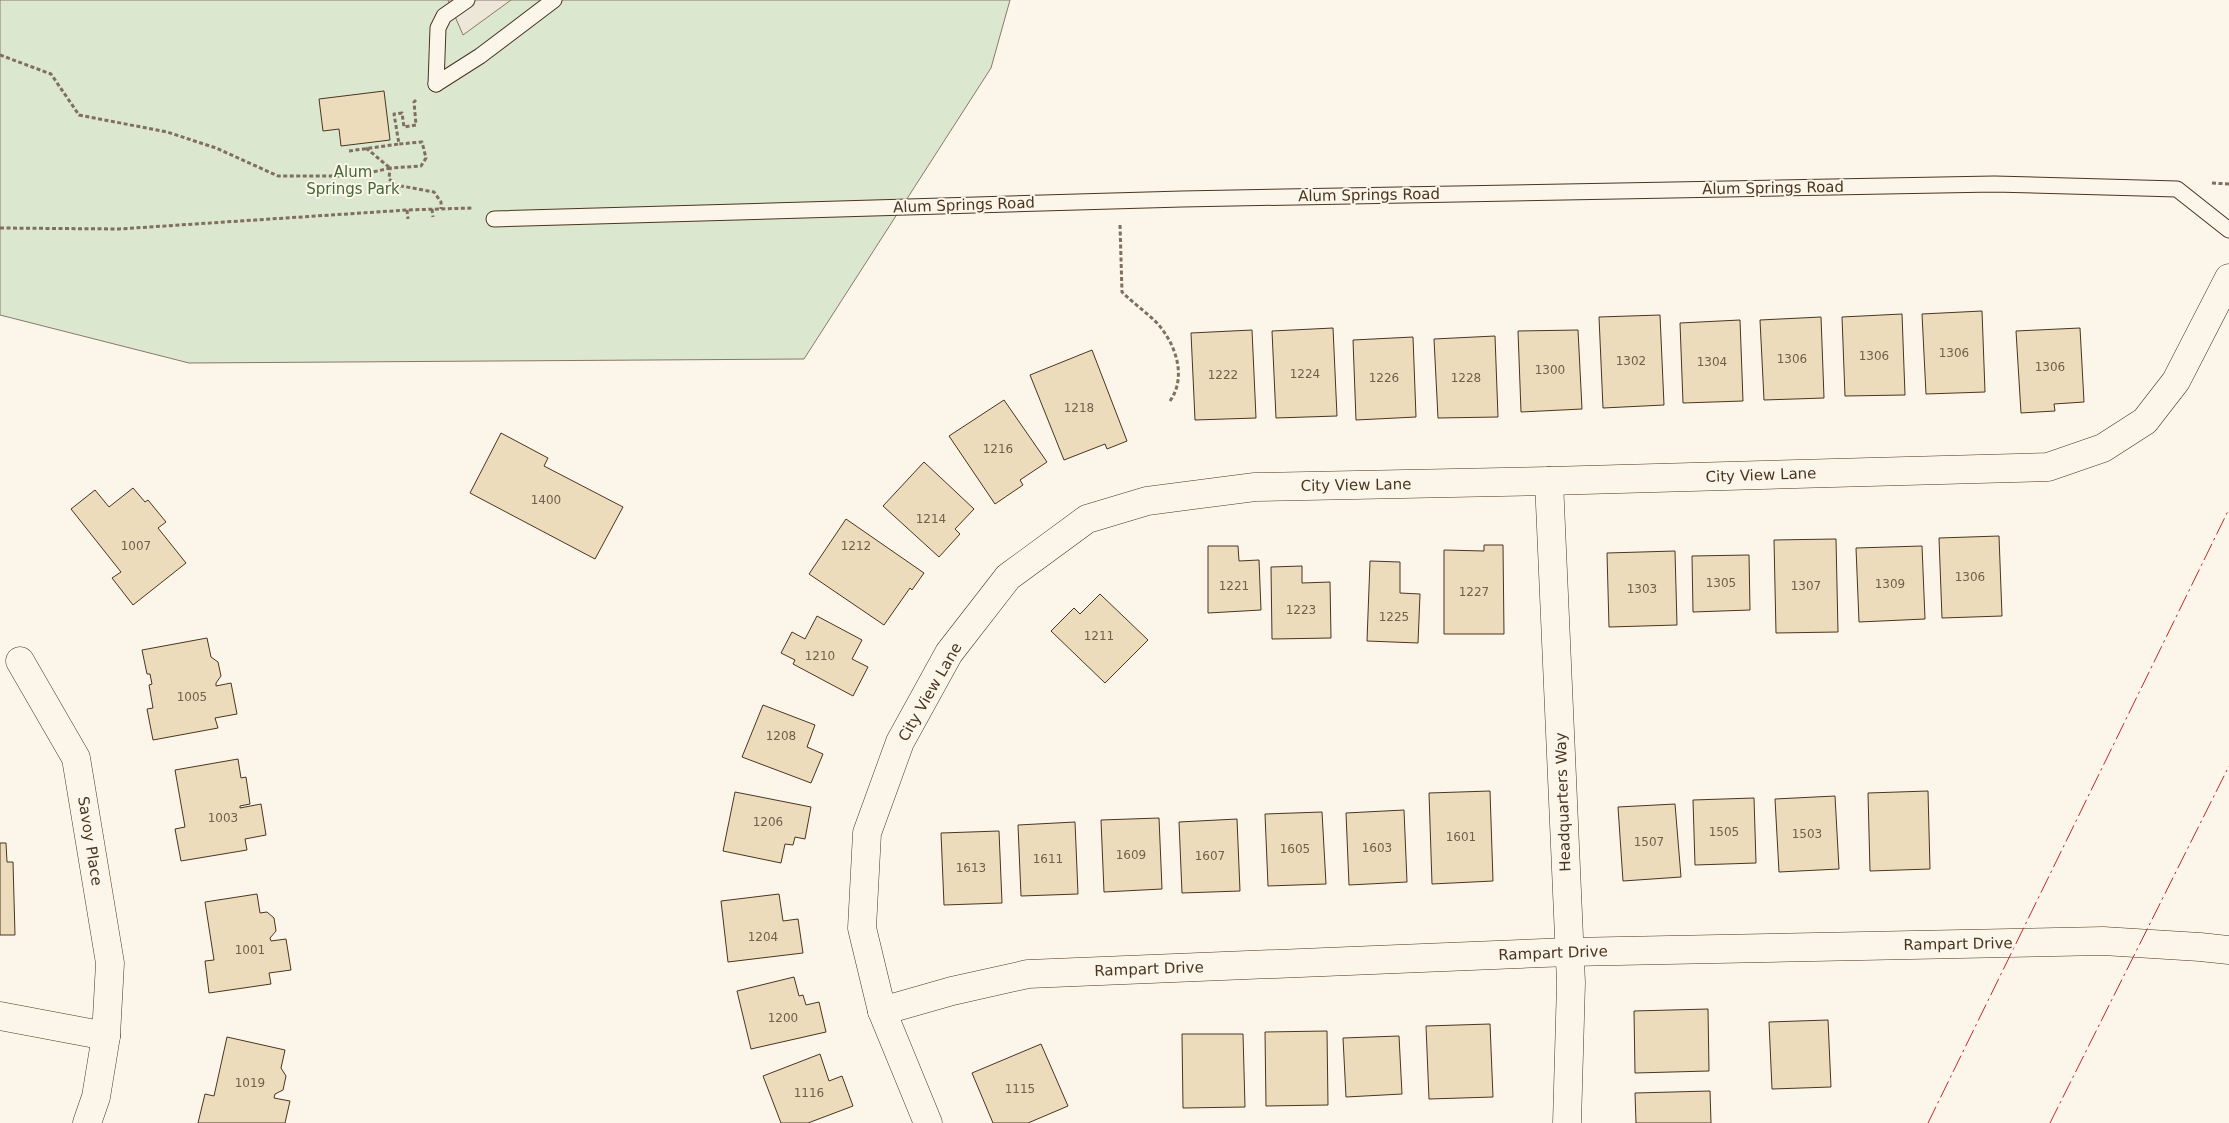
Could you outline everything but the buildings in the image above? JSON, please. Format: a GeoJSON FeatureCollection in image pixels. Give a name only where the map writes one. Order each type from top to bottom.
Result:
{"type":"FeatureCollection","features":[{"type":"Feature","properties":{"kind":"street","name":"City View Lane"},"geometry":{"type":"LineString","coordinates":[[928,1123],[882,1012],[862,928],[867,834],[904,734],[949,653],[1008,577],[1086,519],[1147,501],[1255,487],[2048,467],[2103,448],[2145,422],[2176,381],[2229,278]]}},
{"type":"Feature","properties":{"kind":"street","name":"Headquarters Way"},"geometry":{"type":"LineString","coordinates":[[1550,481],[1571,983],[1567,1123]]}},
{"type":"Feature","properties":{"kind":"street","name":"Savoy Place"},"geometry":{"type":"LineString","coordinates":[[20,661],[76,758],[110,963],[106,1036],[96,1096],[87,1123]]}},
{"type":"Feature","properties":{"kind":"street","name":"Rampart Drive"},"geometry":{"type":"LineString","coordinates":[[882,1012],[952,991],[1028,974],[1569,952],[2103,941],[2200,946],[2229,950]]}},
{"type":"Feature","properties":{"kind":"street"},"geometry":{"type":"LineString","coordinates":[[0,1016],[106,1036]]}},
{"type":"Feature","properties":{"kind":"lane"},"geometry":{"type":"LineString","coordinates":[[436,84],[438,28],[444,16],[467,0]]}},
{"type":"Feature","properties":{"kind":"lane"},"geometry":{"type":"LineString","coordinates":[[436,84],[480,56],[554,0]]}},
{"type":"Feature","properties":{"kind":"lane","name":"Alum Springs Road"},"geometry":{"type":"LineString","coordinates":[[494,219],[1182,199],[1994,184],[2177,189],[2229,230]]}},
{"type":"Feature","properties":{"kind":"path"},"geometry":{"type":"LineString","coordinates":[[0,55],[51,74],[79,115],[167,132],[216,148],[278,176],[356,176],[390,168],[421,166],[426,158],[422,142],[349,151]]}},
{"type":"Feature","properties":{"kind":"path"},"geometry":{"type":"LineString","coordinates":[[399,144],[394,114],[402,112],[404,127],[416,125],[414,102],[436,84]]}},
{"type":"Feature","properties":{"kind":"path"},"geometry":{"type":"LineString","coordinates":[[366,148],[390,168]]}},
{"type":"Feature","properties":{"kind":"path"},"geometry":{"type":"LineString","coordinates":[[390,168],[392,183],[434,192],[441,202],[442,209]]}},
{"type":"Feature","properties":{"kind":"path"},"geometry":{"type":"LineString","coordinates":[[432,209],[433,216]]}},
{"type":"Feature","properties":{"kind":"path"},"geometry":{"type":"LineString","coordinates":[[407,210],[408,219]]}},
{"type":"Feature","properties":{"kind":"path"},"geometry":{"type":"LineString","coordinates":[[1120,246],[1122,292],[1157,324],[1175,355],[1179,380],[1177,391],[1170,401]]}},
{"type":"Feature","properties":{"kind":"green space","name":"Alum Springs Park"},"geometry":{"type":"Polygon","coordinates":[[[0,0],[1010,0],[991,68],[804,359],[189,363],[0,315],[0,0]]]}},
{"type":"Feature","properties":{"kind":"shaded area"},"geometry":{"type":"Polygon","coordinates":[[[448,0],[511,0],[463,35],[448,0]]]}},
{"type":"Feature","properties":{"kind":"power"},"geometry":{"type":"LineString","coordinates":[[1928,1123],[2229,509]]}},
{"type":"Feature","properties":{"kind":"power"},"geometry":{"type":"LineString","coordinates":[[2050,1123],[2229,766]]}}]}
